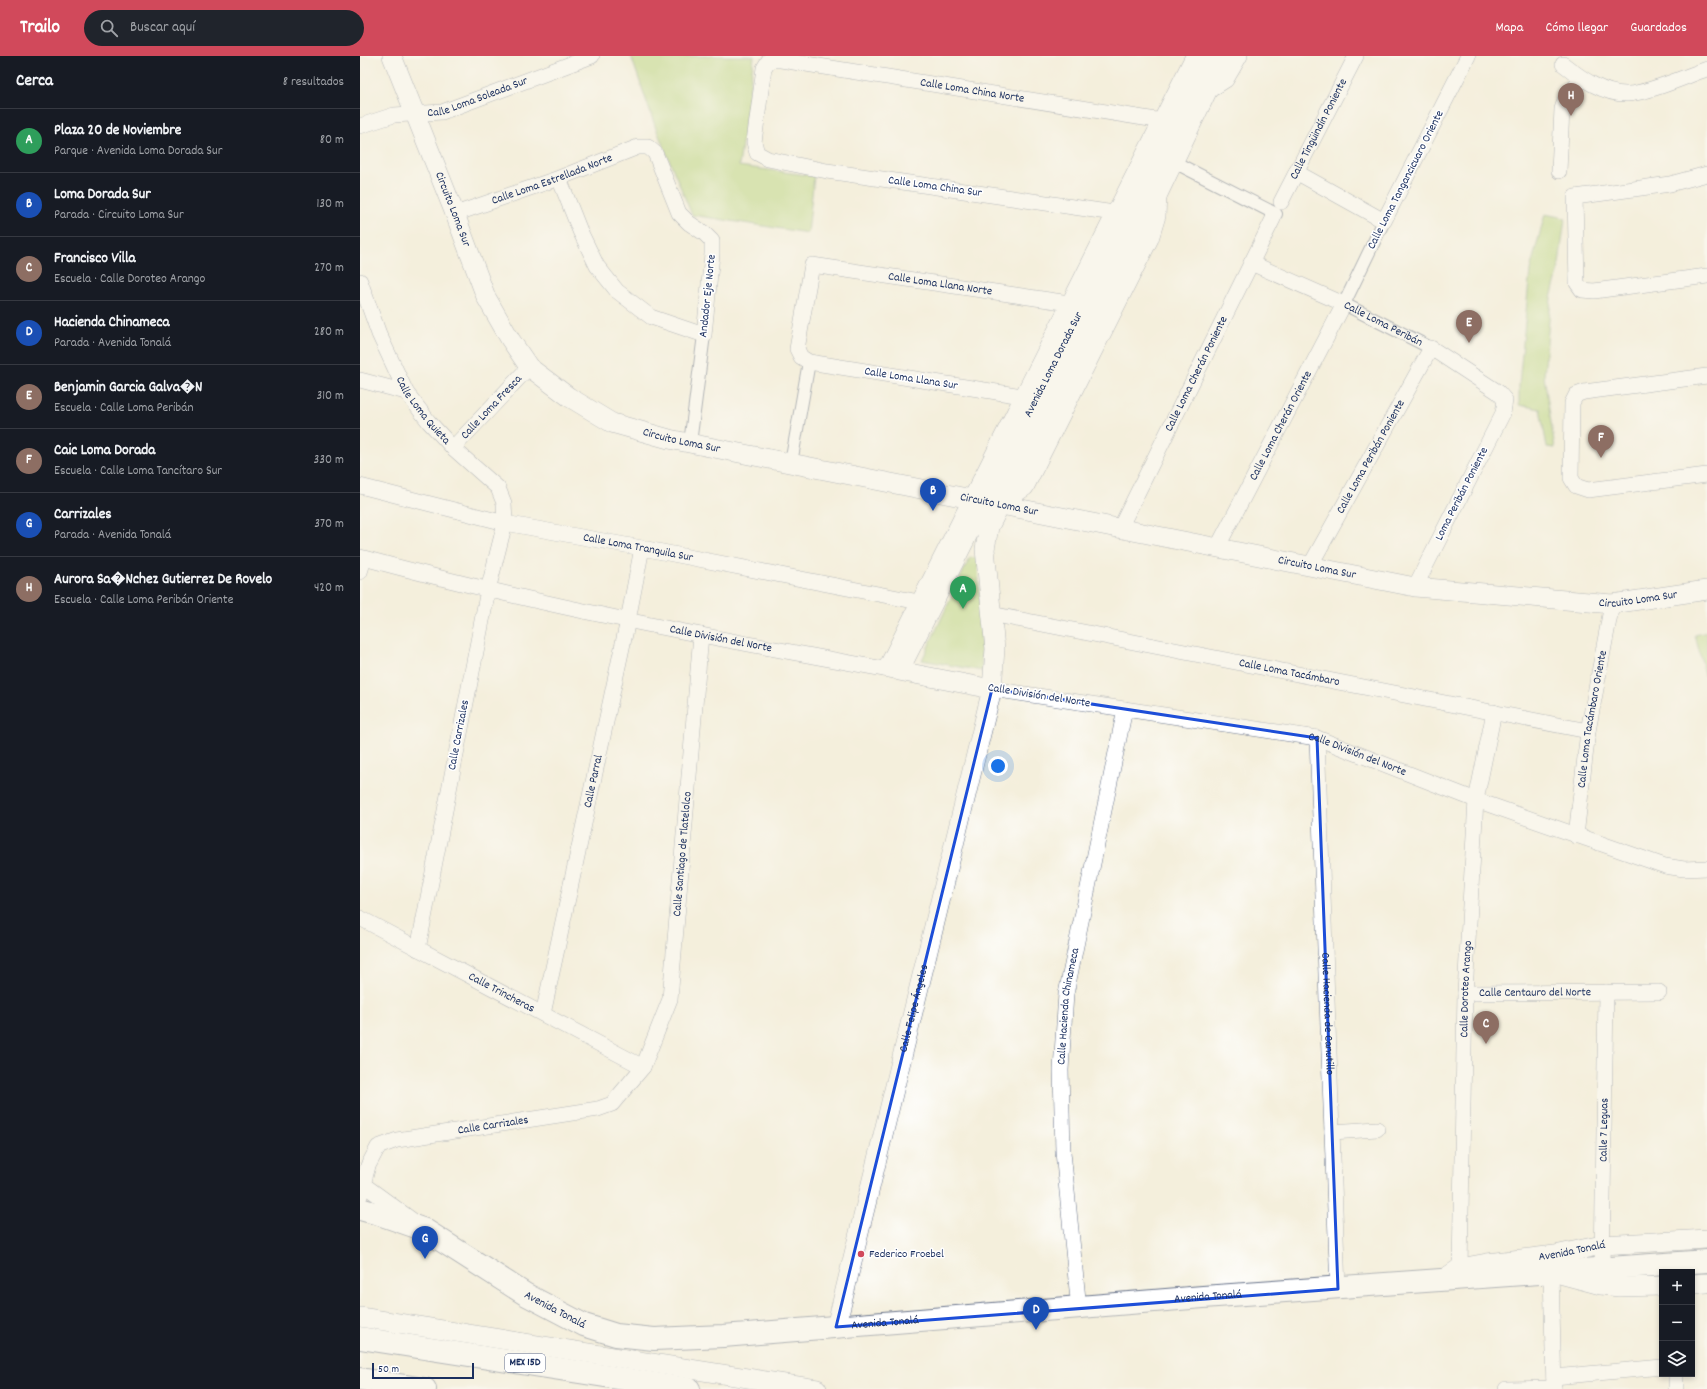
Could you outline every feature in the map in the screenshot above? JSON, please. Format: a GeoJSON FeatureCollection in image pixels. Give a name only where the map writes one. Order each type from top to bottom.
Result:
{"type":"FeatureCollection","features":[{"type":"Feature","properties":{"kind":"main road","name":"Avenida Tonalá"},"geometry":{"type":"LineString","coordinates":[[360,1209],[425,1230],[525,1294],[584,1325],[616,1336],[654,1339],[715,1336],[1203,1297],[1338,1289],[1707,1261]]}},
{"type":"Feature","properties":{"kind":"main road","name":"MEX 15D"},"geometry":{"type":"LineString","coordinates":[[360,1338],[689,1389]]}},
{"type":"Feature","properties":{"kind":"main road"},"geometry":{"type":"LineString","coordinates":[[360,1379],[425,1389]]}},
{"type":"Feature","properties":{"kind":"street","name":"Circuito Loma Sur"},"geometry":{"type":"LineString","coordinates":[[392,56],[456,214],[486,297],[510,339],[529,367],[569,397],[612,423],[690,443],[1415,587],[1612,604],[1707,590]]}},
{"type":"Feature","properties":{"kind":"street","name":"Calle Loma Soleada Sur"},"geometry":{"type":"LineString","coordinates":[[360,126],[394,115],[442,112],[592,56]]}},
{"type":"Feature","properties":{"kind":"street","name":"Avenida Loma Dorada Sur"},"geometry":{"type":"LineString","coordinates":[[892,670],[1158,192],[1166,166],[1168,122],[1193,56]]}},
{"type":"Feature","properties":{"kind":"street","name":"Avenida Loma Dorada Sur"},"geometry":{"type":"LineString","coordinates":[[992,689],[995,674],[995,649],[985,549],[989,527],[986,502],[1022,396],[1114,213],[1207,56]]}},
{"type":"Feature","properties":{"kind":"street","name":"Avenida Loma Dorada Sur"},"geometry":{"type":"LineString","coordinates":[[892,670],[919,602],[986,502],[1207,92],[1224,56]]}},
{"type":"Feature","properties":{"kind":"street"},"geometry":{"type":"LineString","coordinates":[[1207,92],[1226,80],[1240,56]]}},
{"type":"Feature","properties":{"kind":"street","name":"Calle Tingüindín Poniente"},"geometry":{"type":"LineString","coordinates":[[1277,212],[1356,56]]}},
{"type":"Feature","properties":{"kind":"street","name":"Calle Loma Tangancicuaro Oriente"},"geometry":{"type":"LineString","coordinates":[[1344,304],[1384,221],[1468,56]]}},
{"type":"Feature","properties":{"kind":"street","name":"Calle Loma China Norte"},"geometry":{"type":"LineString","coordinates":[[757,153],[754,142],[764,68],[769,60],[781,60],[1168,122]]}},
{"type":"Feature","properties":{"kind":"street"},"geometry":{"type":"LineString","coordinates":[[1563,64],[1582,79],[1614,92],[1629,94],[1647,90],[1707,69]]}},
{"type":"Feature","properties":{"kind":"street"},"geometry":{"type":"LineString","coordinates":[[1559,171],[1562,109],[1566,97],[1582,79]]}},
{"type":"Feature","properties":{"kind":"street","name":"Calle Loma Estrellada Norte"},"geometry":{"type":"LineString","coordinates":[[456,214],[559,178],[638,147],[648,147]]}},
{"type":"Feature","properties":{"kind":"street","name":"Andador Eje Norte"},"geometry":{"type":"LineString","coordinates":[[648,147],[655,153],[679,213],[712,241],[704,335],[690,443]]}},
{"type":"Feature","properties":{"kind":"street","name":"Calle Loma China Sur"},"geometry":{"type":"LineString","coordinates":[[757,153],[768,159],[827,171],[1114,213]]}},
{"type":"Feature","properties":{"kind":"street"},"geometry":{"type":"LineString","coordinates":[[1166,166],[1277,212]]}},
{"type":"Feature","properties":{"kind":"street"},"geometry":{"type":"LineString","coordinates":[[1296,172],[1384,221]]}},
{"type":"Feature","properties":{"kind":"street"},"geometry":{"type":"LineString","coordinates":[[1707,174],[1670,184],[1575,197],[1577,283],[1582,290],[1594,291],[1707,276]]}},
{"type":"Feature","properties":{"kind":"street"},"geometry":{"type":"LineString","coordinates":[[559,178],[596,266],[617,291],[650,317],[704,335]]}},
{"type":"Feature","properties":{"kind":"street","name":"Calle Loma Cherán Poniente"},"geometry":{"type":"LineString","coordinates":[[1120,528],[1277,212]]}},
{"type":"Feature","properties":{"kind":"street","name":"Calle Loma Peribán"},"geometry":{"type":"LineString","coordinates":[[1251,263],[1344,304],[1431,348],[1498,392],[1505,400]]}},
{"type":"Feature","properties":{"kind":"street","name":"Calle Loma Llana Norte"},"geometry":{"type":"LineString","coordinates":[[805,360],[797,349],[812,266],[1069,303]]}},
{"type":"Feature","properties":{"kind":"street","name":"Calle Loma Quieta"},"geometry":{"type":"LineString","coordinates":[[360,282],[379,334],[406,392],[429,422],[453,448],[498,488],[504,503],[505,523]]}},
{"type":"Feature","properties":{"kind":"street","name":"Calle Loma Cherán Oriente"},"geometry":{"type":"LineString","coordinates":[[1217,548],[1344,304]]}},
{"type":"Feature","properties":{"kind":"street","name":"Calle Loma Peribán Poniente"},"geometry":{"type":"LineString","coordinates":[[1310,566],[1431,348]]}},
{"type":"Feature","properties":{"kind":"street"},"geometry":{"type":"LineString","coordinates":[[791,463],[805,360]]}},
{"type":"Feature","properties":{"kind":"street","name":"Calle Loma Llana Sur"},"geometry":{"type":"LineString","coordinates":[[805,360],[1022,396]]}},
{"type":"Feature","properties":{"kind":"street","name":"Calle Loma Fresca"},"geometry":{"type":"LineString","coordinates":[[453,448],[529,367]]}},
{"type":"Feature","properties":{"kind":"street"},"geometry":{"type":"LineString","coordinates":[[1707,376],[1584,392],[1576,395],[1572,403],[1571,478],[1576,486],[1588,490],[1707,475]]}},
{"type":"Feature","properties":{"kind":"street"},"geometry":{"type":"LineString","coordinates":[[360,380],[406,392]]}},
{"type":"Feature","properties":{"kind":"street","name":"Loma Peribán Poniente"},"geometry":{"type":"LineString","coordinates":[[1415,587],[1503,413],[1505,400]]}},
{"type":"Feature","properties":{"kind":"street","name":"Calle Loma Tranquila Sur"},"geometry":{"type":"LineString","coordinates":[[360,486],[505,523],[919,602]]}},
{"type":"Feature","properties":{"kind":"street","name":"Calle Carrizales"},"geometry":{"type":"LineString","coordinates":[[418,949],[488,590],[505,523]]}},
{"type":"Feature","properties":{"kind":"street","name":"Calle Parral"},"geometry":{"type":"LineString","coordinates":[[543,1014],[628,620],[642,548]]}},
{"type":"Feature","properties":{"kind":"street","name":"Calle División del Norte"},"geometry":{"type":"LineString","coordinates":[[361,563],[701,635],[992,689],[1317,738],[1476,800],[1665,866],[1684,869],[1707,868]]}},
{"type":"Feature","properties":{"kind":"street","name":"Calle Loma Tacámbaro Oriente"},"geometry":{"type":"LineString","coordinates":[[1576,836],[1588,731],[1612,604]]}},
{"type":"Feature","properties":{"kind":"street","name":"Calle Loma Tacámbaro"},"geometry":{"type":"LineString","coordinates":[[991,614],[1588,731]]}},
{"type":"Feature","properties":{"kind":"street","name":"Calle Santiago de Tlatelolco"},"geometry":{"type":"LineString","coordinates":[[643,1067],[670,999],[701,635]]}},
{"type":"Feature","properties":{"kind":"street","name":"Calle Felipe Ángeles"},"geometry":{"type":"LineString","coordinates":[[836,1327],[992,689]]}},
{"type":"Feature","properties":{"kind":"street","name":"Calle Hacienda Chinameca"},"geometry":{"type":"LineString","coordinates":[[1079,1308],[1063,1152],[1061,1070],[1066,994],[1125,709]]}},
{"type":"Feature","properties":{"kind":"street","name":"Calle Doroteo Arango"},"geometry":{"type":"LineString","coordinates":[[1460,1268],[1465,993],[1476,800],[1494,712]]}},
{"type":"Feature","properties":{"kind":"street","name":"Calle Hacienda de Canutillo"},"geometry":{"type":"LineString","coordinates":[[1317,738],[1338,1289]]}},
{"type":"Feature","properties":{"kind":"street","name":"Calle Trincheras"},"geometry":{"type":"LineString","coordinates":[[360,918],[643,1067]]}},
{"type":"Feature","properties":{"kind":"street","name":"Calle 7 Leguas"},"geometry":{"type":"LineString","coordinates":[[1602,1268],[1606,992]]}},
{"type":"Feature","properties":{"kind":"street","name":"Calle Centauro del Norte"},"geometry":{"type":"LineString","coordinates":[[1465,993],[1659,992]]}},
{"type":"Feature","properties":{"kind":"street","name":"Calle Carrizales"},"geometry":{"type":"LineString","coordinates":[[361,1188],[368,1166],[378,1147],[397,1140],[598,1109],[612,1104],[643,1067]]}},
{"type":"Feature","properties":{"kind":"street"},"geometry":{"type":"LineString","coordinates":[[1332,1132],[1377,1129]]}},
{"type":"Feature","properties":{"kind":"street"},"geometry":{"type":"LineString","coordinates":[[361,1188],[425,1230]]}},
{"type":"Feature","properties":{"kind":"street","name":"Avenida Tonalá"},"geometry":{"type":"LineString","coordinates":[[1440,1281],[1460,1268],[1487,1262],[1555,1255],[1602,1245],[1707,1239]]}},
{"type":"Feature","properties":{"kind":"street"},"geometry":{"type":"LineString","coordinates":[[1551,1272],[1554,1384]]}},
{"type":"Feature","properties":{"kind":"street","name":"Avenida Tonalá"},"geometry":{"type":"LineString","coordinates":[[1551,1272],[1601,1285],[1619,1287],[1659,1286]]}},
{"type":"Feature","properties":{"kind":"street"},"geometry":{"type":"LineString","coordinates":[[1695,1284],[1707,1283]]}},
{"type":"Feature","properties":{"kind":"street"},"geometry":{"type":"LineString","coordinates":[[360,1317],[817,1389]]}},
{"type":"Feature","properties":{"kind":"street"},"geometry":{"type":"LineString","coordinates":[[1506,1389],[1554,1384],[1659,1368]]}},
{"type":"Feature","properties":{"kind":"street"},"geometry":{"type":"LineString","coordinates":[[1676,1377],[1676,1389]]}},
{"type":"Feature","properties":{"kind":"highlighted area"},"geometry":{"type":"Polygon","coordinates":[[[992,689],[1317,738],[1338,1289],[836,1327],[992,689]]]}},
{"type":"Feature","properties":{"kind":"green space"},"geometry":{"type":"Polygon","coordinates":[[[631,56],[754,56],[739,166],[814,176],[808,233],[692,215],[655,126],[631,56]]]}},
{"type":"Feature","properties":{"kind":"green space"},"geometry":{"type":"Polygon","coordinates":[[[1545,214],[1565,218],[1558,272],[1551,298],[1544,376],[1555,448],[1547,447],[1540,409],[1519,405],[1519,385],[1530,270],[1545,214]]]}},
{"type":"Feature","properties":{"kind":"green space"},"geometry":{"type":"Polygon","coordinates":[[[970,557],[978,559],[982,671],[922,660],[970,557]]]}},
{"type":"Feature","properties":{"kind":"green space"},"geometry":{"type":"Polygon","coordinates":[[[1707,632],[1707,682],[1695,635],[1707,632]]]}},
{"type":"Feature","properties":{"kind":"place","name":"Aurora Sa�Nchez Gutierrez De Rovelo"},"geometry":{"type":"Point","coordinates":[1571,116]}},
{"type":"Feature","properties":{"kind":"place","name":"Benjamin Garcia Galva�N"},"geometry":{"type":"Point","coordinates":[1469,343]}},
{"type":"Feature","properties":{"kind":"place","name":"Caic Loma Dorada"},"geometry":{"type":"Point","coordinates":[1601,458]}},
{"type":"Feature","properties":{"kind":"place","name":"Loma Dorada Sur"},"geometry":{"type":"Point","coordinates":[933,511]}},
{"type":"Feature","properties":{"kind":"place","name":"Plaza 20 de Noviembre"},"geometry":{"type":"Point","coordinates":[963,609]}},
{"type":"Feature","properties":{"kind":"place","name":"Francisco Villa"},"geometry":{"type":"Point","coordinates":[1486,1044]}},
{"type":"Feature","properties":{"kind":"place","name":"Federico Froebel"},"geometry":{"type":"Point","coordinates":[861,1254]}},
{"type":"Feature","properties":{"kind":"place","name":"Carrizales"},"geometry":{"type":"Point","coordinates":[425,1259]}},
{"type":"Feature","properties":{"kind":"place","name":"Hacienda Chinameca"},"geometry":{"type":"Point","coordinates":[1036,1330]}}]}
